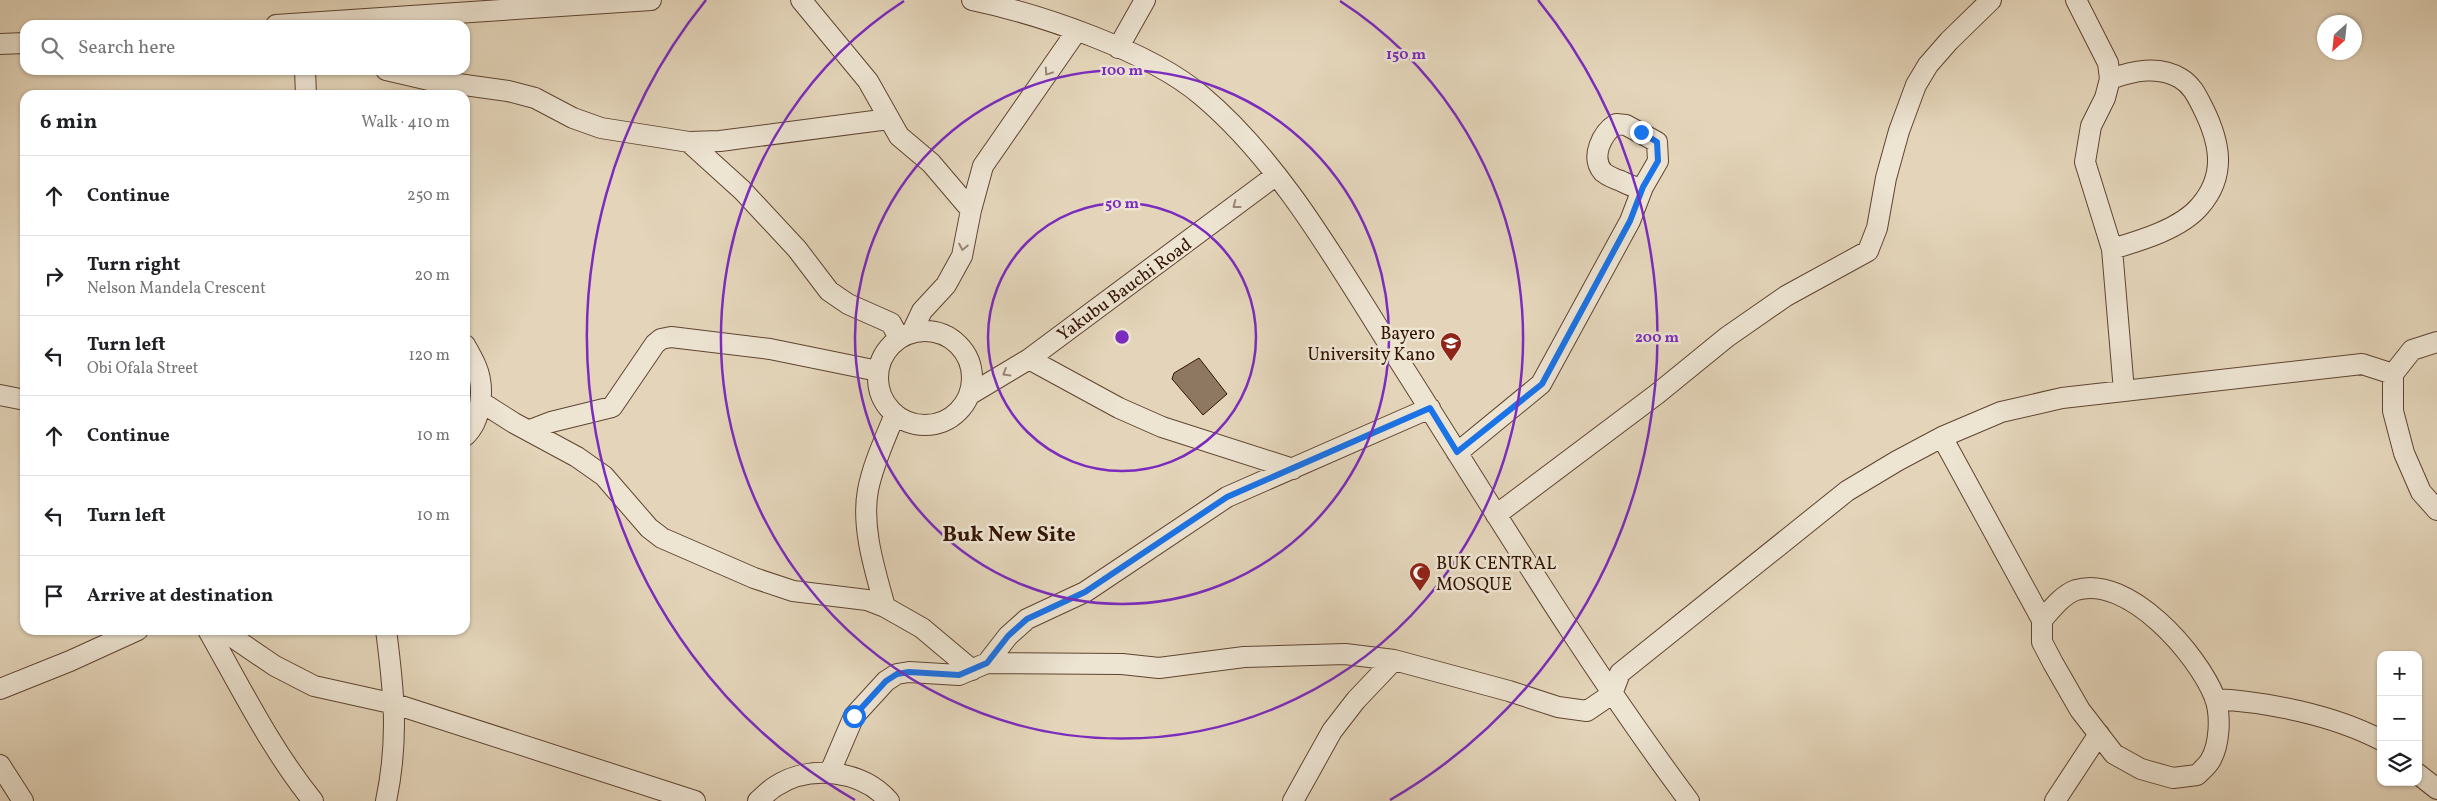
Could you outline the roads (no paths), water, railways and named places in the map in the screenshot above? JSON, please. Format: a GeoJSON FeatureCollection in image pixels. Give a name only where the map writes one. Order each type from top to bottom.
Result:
{"type":"FeatureCollection","features":[{"type":"Feature","properties":{"kind":"street"},"geometry":{"type":"LineString","coordinates":[[361,20],[651,0]]}},
{"type":"Feature","properties":{"kind":"street"},"geometry":{"type":"LineString","coordinates":[[801,0],[868,81],[899,136],[931,163],[971,210]]}},
{"type":"Feature","properties":{"kind":"street"},"geometry":{"type":"LineString","coordinates":[[972,0],[1017,10],[1076,32],[1118,48],[1176,77],[1202,96],[1243,136],[1301,208],[1612,694],[1689,801]]}},
{"type":"Feature","properties":{"kind":"street"},"geometry":{"type":"LineString","coordinates":[[1118,48],[1145,0]]}},
{"type":"Feature","properties":{"kind":"street"},"geometry":{"type":"LineString","coordinates":[[1496,515],[1657,394],[1728,337],[1786,296],[1868,251],[1877,228],[1886,178],[1899,131],[1916,85],[1928,65],[1949,41],[1991,0]]}},
{"type":"Feature","properties":{"kind":"street"},"geometry":{"type":"LineString","coordinates":[[2076,0],[2108,63],[2110,78],[2105,98],[2092,126],[2085,162],[2112,249],[2124,391]]}},
{"type":"Feature","properties":{"kind":"street"},"geometry":{"type":"LineString","coordinates":[[689,142],[748,196],[797,250],[829,291],[848,304],[891,323],[906,335],[927,331],[942,334],[955,342],[964,352],[970,366],[972,380],[969,395],[961,408],[950,418],[937,423],[922,425],[908,422],[895,414],[885,403],[879,390],[878,371],[880,361],[888,348],[906,335],[922,310],[946,285],[962,256],[971,210],[983,166],[1076,32]]}},
{"type":"Feature","properties":{"kind":"street"},"geometry":{"type":"LineString","coordinates":[[0,44],[20,43]]}},
{"type":"Feature","properties":{"kind":"street"},"geometry":{"type":"LineString","coordinates":[[2110,78],[2145,70],[2162,71],[2180,78],[2193,88],[2215,136],[2219,154],[2219,171],[2214,187],[2200,207],[2188,217],[2167,229],[2141,241],[2112,249]]}},
{"type":"Feature","properties":{"kind":"street"},"geometry":{"type":"LineString","coordinates":[[305,75],[306,90]]}},
{"type":"Feature","properties":{"kind":"street"},"geometry":{"type":"LineString","coordinates":[[408,75],[429,80],[508,90],[535,98],[573,118],[601,128],[689,142],[720,141],[889,119]]}},
{"type":"Feature","properties":{"kind":"street","name":"Yakubu Bauchi Road"},"geometry":{"type":"LineString","coordinates":[[969,395],[1029,359],[1275,176]]}},
{"type":"Feature","properties":{"kind":"street"},"geometry":{"type":"LineString","coordinates":[[1457,452],[1542,384],[1630,221],[1643,187]]}},
{"type":"Feature","properties":{"kind":"street"},"geometry":{"type":"LineString","coordinates":[[530,430],[551,422],[612,408],[654,344],[661,339],[671,337],[693,338],[770,349],[878,371]]}},
{"type":"Feature","properties":{"kind":"street"},"geometry":{"type":"LineString","coordinates":[[2437,342],[2412,350],[2393,374],[2394,412],[2404,453],[2421,492],[2437,510]]}},
{"type":"Feature","properties":{"kind":"street"},"geometry":{"type":"LineString","coordinates":[[470,354],[477,367],[481,402],[470,432]]}},
{"type":"Feature","properties":{"kind":"street"},"geometry":{"type":"LineString","coordinates":[[1029,359],[1119,408],[1162,427],[1293,469]]}},
{"type":"Feature","properties":{"kind":"street"},"geometry":{"type":"LineString","coordinates":[[481,402],[577,457],[604,476],[649,528],[662,538],[754,578],[793,591],[867,600],[885,606],[979,666],[1122,664],[1159,668],[1244,657],[1345,654],[1394,660],[1509,691],[1558,707],[1587,711],[1612,694],[1620,673],[1847,491],[1942,437],[2001,412],[2062,398],[2362,364],[2393,374]]}},
{"type":"Feature","properties":{"kind":"street"},"geometry":{"type":"LineString","coordinates":[[0,395],[20,399]]}},
{"type":"Feature","properties":{"kind":"street"},"geometry":{"type":"LineString","coordinates":[[830,772],[854,716],[886,681],[897,674],[909,672],[946,676],[959,675],[979,666],[1027,619],[1085,592],[1227,497],[1430,408]]}},
{"type":"Feature","properties":{"kind":"street"},"geometry":{"type":"LineString","coordinates":[[885,606],[867,526],[868,491],[875,462],[895,414]]}},
{"type":"Feature","properties":{"kind":"street"},"geometry":{"type":"LineString","coordinates":[[1942,437],[2042,620],[2042,642],[2080,710],[2114,754],[2140,769],[2173,778],[2197,775],[2210,760],[2219,734],[2215,699],[2194,660],[2144,608],[2106,589],[2076,590],[2057,602],[2042,620]]}},
{"type":"Feature","properties":{"kind":"street"},"geometry":{"type":"LineString","coordinates":[[0,689],[70,661],[127,635]]}},
{"type":"Feature","properties":{"kind":"street"},"geometry":{"type":"LineString","coordinates":[[211,635],[265,731],[293,776],[313,801]]}},
{"type":"Feature","properties":{"kind":"street"},"geometry":{"type":"LineString","coordinates":[[217,635],[314,686],[395,704],[695,801]]}},
{"type":"Feature","properties":{"kind":"street"},"geometry":{"type":"LineString","coordinates":[[386,801],[393,772],[395,704],[387,635]]}},
{"type":"Feature","properties":{"kind":"street"},"geometry":{"type":"LineString","coordinates":[[1293,801],[1332,731],[1356,700],[1394,660]]}},
{"type":"Feature","properties":{"kind":"street"},"geometry":{"type":"LineString","coordinates":[[2215,699],[2253,701],[2365,731],[2377,738]]}},
{"type":"Feature","properties":{"kind":"street"},"geometry":{"type":"LineString","coordinates":[[2055,801],[2099,734]]}},
{"type":"Feature","properties":{"kind":"street"},"geometry":{"type":"LineString","coordinates":[[0,765],[23,801]]}},
{"type":"Feature","properties":{"kind":"street"},"geometry":{"type":"LineString","coordinates":[[758,801],[776,786],[802,775],[830,772],[858,779],[883,794],[889,801]]}},
{"type":"Feature","properties":{"kind":"street"},"geometry":{"type":"LineString","coordinates":[[2422,777],[2437,789]]}},
{"type":"Feature","properties":{"kind":"place","name":"Bayero University Kano"},"geometry":{"type":"Point","coordinates":[1451,362]}},
{"type":"Feature","properties":{"kind":"place","name":"BUK CENTRAL MOSQUE"},"geometry":{"type":"Point","coordinates":[1420,592]}},
{"type":"Feature","properties":{"kind":"district","name":"Buk New Site"},"geometry":{"type":"Point","coordinates":[1009,533]}}]}
